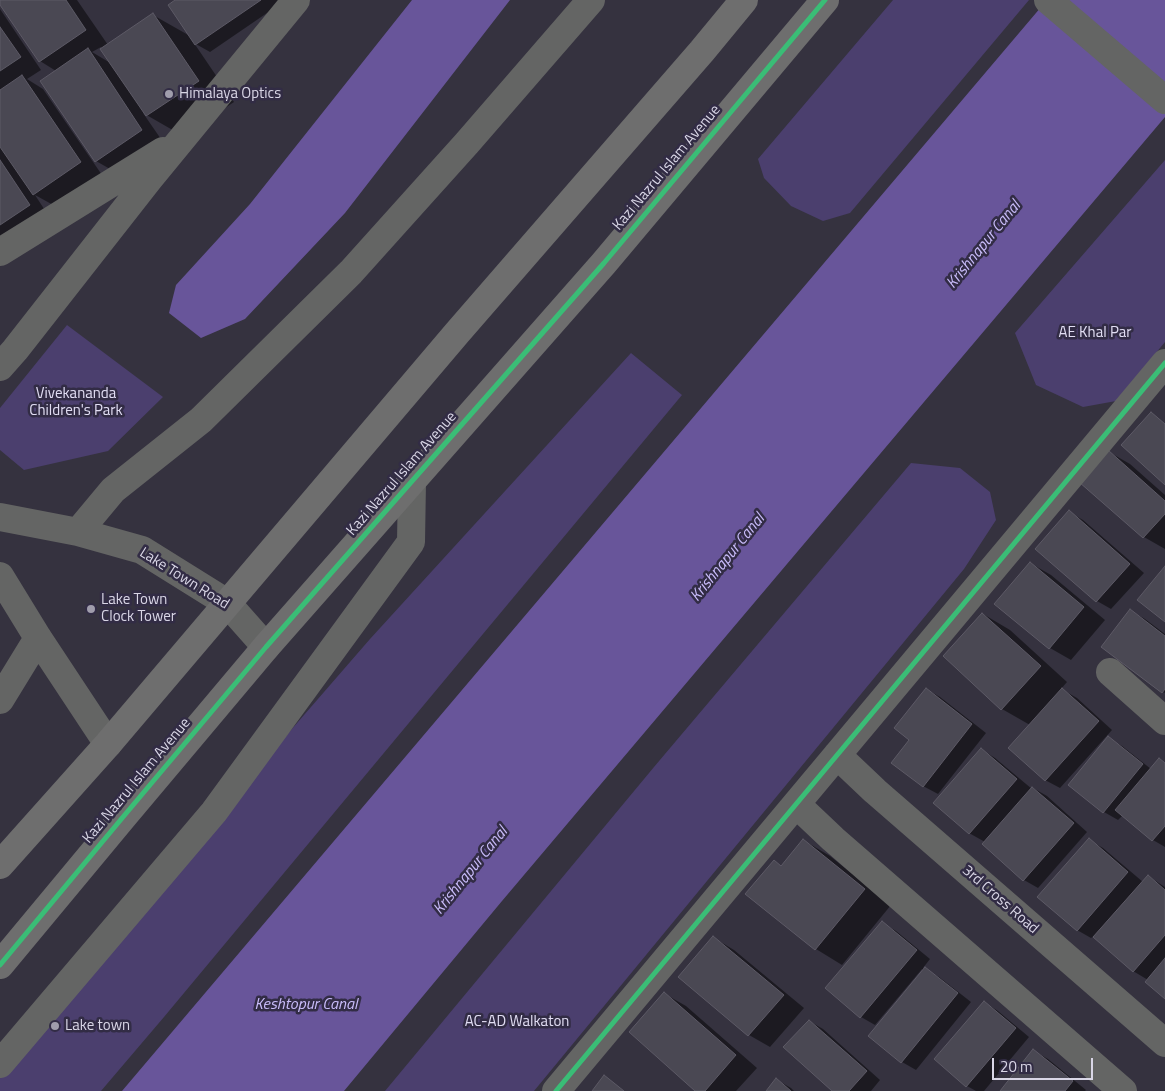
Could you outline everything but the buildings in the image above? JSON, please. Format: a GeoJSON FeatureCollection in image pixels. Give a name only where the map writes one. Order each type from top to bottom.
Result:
{"type":"FeatureCollection","features":[{"type":"Feature","properties":{"kind":"main road"},"geometry":{"type":"LineString","coordinates":[[0,865],[108,744],[457,333],[744,0]]}},
{"type":"Feature","properties":{"kind":"main road","name":"Kazi Nazrul Islam Avenue"},"geometry":{"type":"LineString","coordinates":[[0,965],[266,647],[604,263],[824,0]]}},
{"type":"Feature","properties":{"kind":"street"},"geometry":{"type":"LineString","coordinates":[[0,367],[296,0]]}},
{"type":"Feature","properties":{"kind":"street"},"geometry":{"type":"LineString","coordinates":[[78,532],[113,490],[201,420],[351,272],[461,150],[591,0]]}},
{"type":"Feature","properties":{"kind":"street"},"geometry":{"type":"LineString","coordinates":[[1048,0],[1165,100]]}},
{"type":"Feature","properties":{"kind":"street"},"geometry":{"type":"LineString","coordinates":[[0,252],[182,140]]}},
{"type":"Feature","properties":{"kind":"street"},"geometry":{"type":"LineString","coordinates":[[556,1091],[1165,363]]}},
{"type":"Feature","properties":{"kind":"street","name":"Kazi Nazrul Islam Avenue"},"geometry":{"type":"LineString","coordinates":[[0,1064],[214,812],[411,542],[412,482]]}},
{"type":"Feature","properties":{"kind":"street","name":"Lake Town Road"},"geometry":{"type":"LineString","coordinates":[[0,517],[78,532],[142,550],[227,603],[266,647]]}},
{"type":"Feature","properties":{"kind":"street"},"geometry":{"type":"LineString","coordinates":[[0,576],[38,638],[108,744]]}},
{"type":"Feature","properties":{"kind":"street"},"geometry":{"type":"LineString","coordinates":[[0,700],[38,638]]}},
{"type":"Feature","properties":{"kind":"street"},"geometry":{"type":"LineString","coordinates":[[1110,672],[1165,720]]}},
{"type":"Feature","properties":{"kind":"street","name":"3rd Cross Road"},"geometry":{"type":"LineString","coordinates":[[837,755],[883,798],[1165,1043]]}},
{"type":"Feature","properties":{"kind":"street"},"geometry":{"type":"LineString","coordinates":[[796,804],[833,839],[1123,1091]]}},
{"type":"Feature","properties":{"kind":"green space"},"geometry":{"type":"Polygon","coordinates":[[[893,0],[1029,0],[850,213],[823,221],[791,206],[764,178],[758,159],[893,0]]]}},
{"type":"Feature","properties":{"kind":"green space","name":"AE Khal Par"},"geometry":{"type":"Polygon","coordinates":[[[1165,160],[1165,342],[1116,401],[1083,407],[1036,385],[1015,333],[1165,160]]]}},
{"type":"Feature","properties":{"kind":"green space","name":"Vivekananda Children's Park"},"geometry":{"type":"Polygon","coordinates":[[[67,325],[163,397],[108,451],[24,470],[0,450],[0,408],[67,325]]]}},
{"type":"Feature","properties":{"kind":"green space"},"geometry":{"type":"Polygon","coordinates":[[[631,353],[682,395],[101,1091],[0,1091],[0,1069],[68,987],[370,639],[631,353]]]}},
{"type":"Feature","properties":{"kind":"green space","name":"AC-AD Walkaton"},"geometry":{"type":"Polygon","coordinates":[[[911,463],[960,468],[990,492],[996,520],[964,569],[534,1091],[385,1091],[654,767],[911,463]]]}},
{"type":"Feature","properties":{"kind":"water"},"geometry":{"type":"Polygon","coordinates":[[[412,0],[510,0],[345,213],[245,319],[201,338],[169,313],[176,285],[250,204],[412,0]]]}},
{"type":"Feature","properties":{"kind":"water","name":"Keshtopur Canal"},"geometry":{"type":"Polygon","coordinates":[[[1047,0],[1165,0],[1165,117],[502,901],[344,1091],[122,1091],[1047,0]]]}},
{"type":"Feature","properties":{"kind":"cycle path"},"geometry":{"type":"LineString","coordinates":[[0,965],[266,647],[604,263],[825,0]]}},
{"type":"Feature","properties":{"kind":"cycle path"},"geometry":{"type":"LineString","coordinates":[[556,1091],[1165,363]]}},
{"type":"Feature","properties":{"kind":"place","name":"Himalaya Optics"},"geometry":{"type":"Point","coordinates":[169,94]}},
{"type":"Feature","properties":{"kind":"place","name":"Lake Town Clock Tower"},"geometry":{"type":"Point","coordinates":[91,609]}},
{"type":"Feature","properties":{"kind":"place","name":"Lake town"},"geometry":{"type":"Point","coordinates":[55,1026]}},
{"type":"Feature","properties":{"kind":"water label","name":"Krishnapur Canal"},"geometry":{"type":"Point","coordinates":[984,245]}},
{"type":"Feature","properties":{"kind":"water label","name":"Krishnapur Canal"},"geometry":{"type":"Point","coordinates":[728,558]}},
{"type":"Feature","properties":{"kind":"water label","name":"Krishnapur Canal"},"geometry":{"type":"Point","coordinates":[471,871]}}]}
